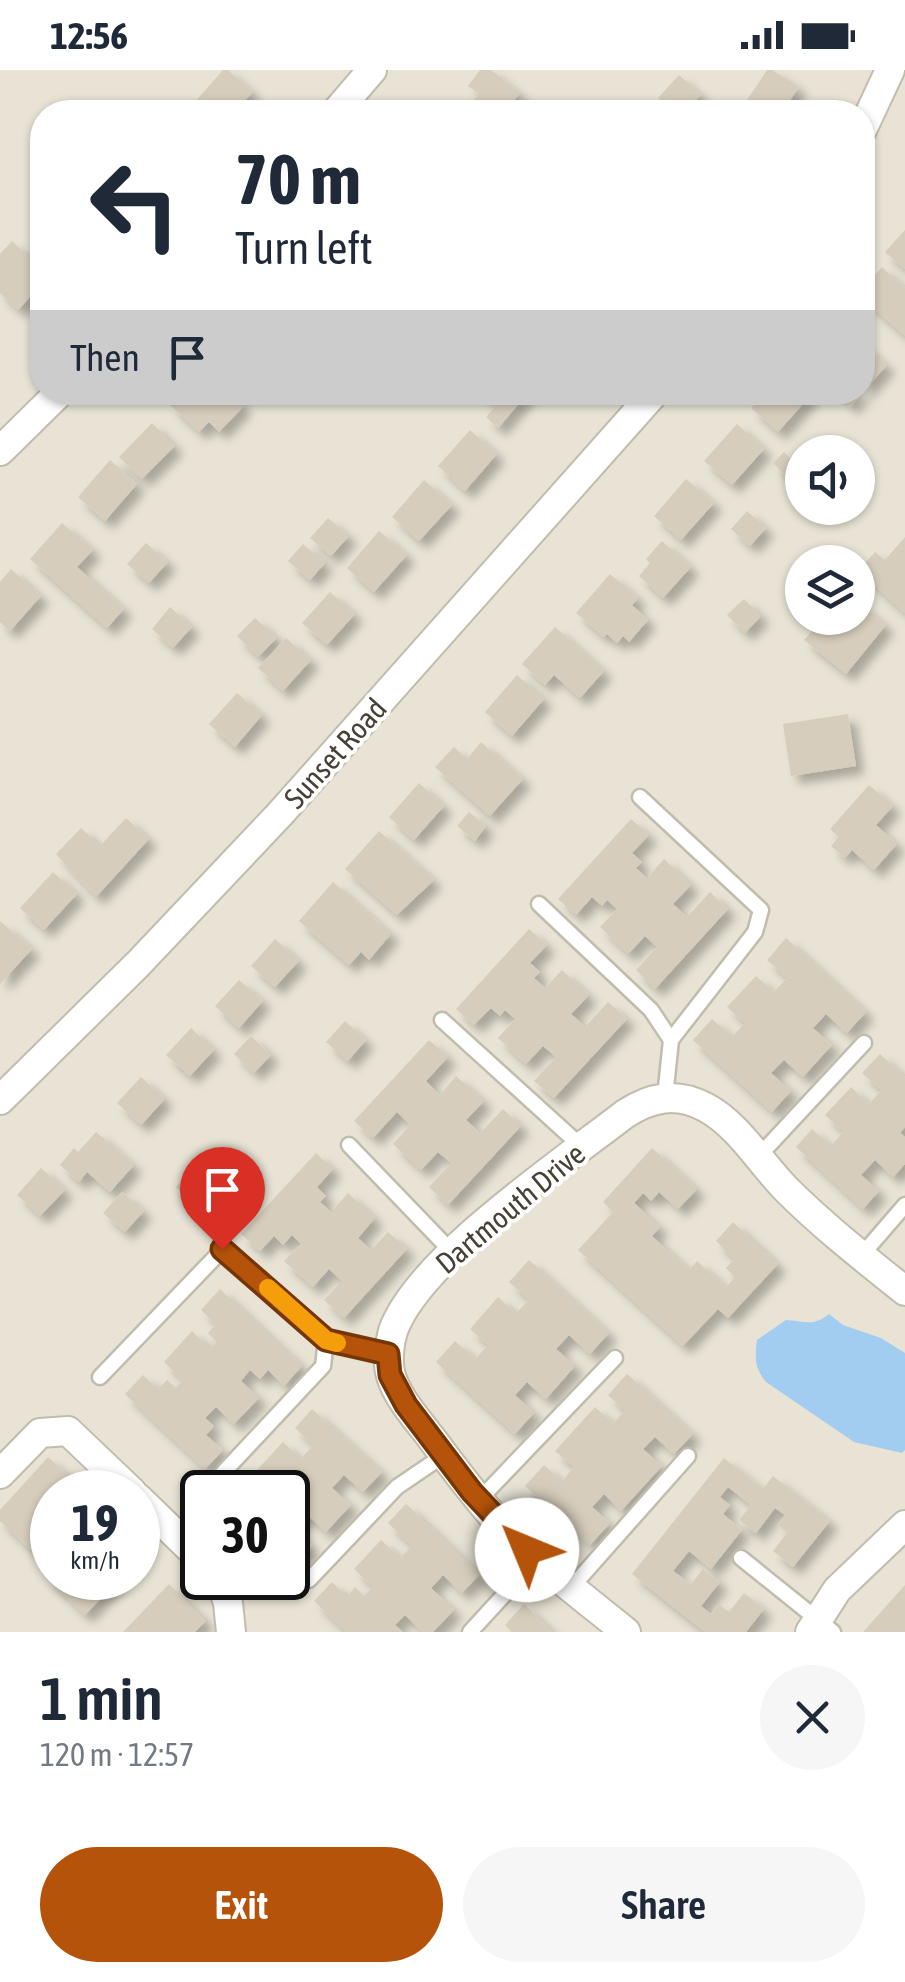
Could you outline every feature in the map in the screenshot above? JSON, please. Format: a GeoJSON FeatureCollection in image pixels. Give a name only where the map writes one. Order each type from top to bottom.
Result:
{"type":"FeatureCollection","features":[{"type":"Feature","properties":{"kind":"street"},"geometry":{"type":"LineString","coordinates":[[346,100],[372,70]]}},
{"type":"Feature","properties":{"kind":"street"},"geometry":{"type":"LineString","coordinates":[[875,102],[890,70]]}},
{"type":"Feature","properties":{"kind":"street"},"geometry":{"type":"LineString","coordinates":[[0,451],[47,405]]}},
{"type":"Feature","properties":{"kind":"street","name":"Sunset Road"},"geometry":{"type":"LineString","coordinates":[[0,1100],[138,964],[280,814],[643,405]]}},
{"type":"Feature","properties":{"kind":"street"},"geometry":{"type":"LineString","coordinates":[[664,1097],[706,1108],[723,1120],[786,1190],[905,1291]]}},
{"type":"Feature","properties":{"kind":"street","name":"Dartmouth Drive"},"geometry":{"type":"LineString","coordinates":[[388,1354],[393,1331],[407,1305],[452,1252],[645,1101],[664,1097]]}},
{"type":"Feature","properties":{"kind":"street"},"geometry":{"type":"LineString","coordinates":[[388,1354],[390,1375],[406,1405],[479,1500],[537,1559],[626,1632]]}},
{"type":"Feature","properties":{"kind":"street"},"geometry":{"type":"LineString","coordinates":[[0,1474],[40,1432],[68,1431],[109,1470]]}},
{"type":"Feature","properties":{"kind":"street"},"geometry":{"type":"LineString","coordinates":[[160,1519],[180,1539]]}},
{"type":"Feature","properties":{"kind":"street"},"geometry":{"type":"LineString","coordinates":[[820,1627],[838,1590],[905,1525]]}},
{"type":"Feature","properties":{"kind":"street"},"geometry":{"type":"LineString","coordinates":[[227,1600],[234,1630]]}},
{"type":"Feature","properties":{"kind":"lane"},"geometry":{"type":"LineString","coordinates":[[640,797],[761,910],[755,932],[671,1040],[664,1097]]}},
{"type":"Feature","properties":{"kind":"lane"},"geometry":{"type":"LineString","coordinates":[[539,904],[651,1010],[671,1040]]}},
{"type":"Feature","properties":{"kind":"lane"},"geometry":{"type":"LineString","coordinates":[[442,1020],[582,1148]]}},
{"type":"Feature","properties":{"kind":"lane"},"geometry":{"type":"LineString","coordinates":[[758,1158],[864,1043]]}},
{"type":"Feature","properties":{"kind":"lane"},"geometry":{"type":"LineString","coordinates":[[349,1145],[452,1252]]}},
{"type":"Feature","properties":{"kind":"lane"},"geometry":{"type":"LineString","coordinates":[[861,1256],[905,1205]]}},
{"type":"Feature","properties":{"kind":"lane"},"geometry":{"type":"LineString","coordinates":[[100,1377],[222,1249],[326,1340],[388,1354]]}},
{"type":"Feature","properties":{"kind":"lane"},"geometry":{"type":"LineString","coordinates":[[226,1470],[323,1366],[326,1340]]}},
{"type":"Feature","properties":{"kind":"lane"},"geometry":{"type":"LineString","coordinates":[[479,1500],[615,1358]]}},
{"type":"Feature","properties":{"kind":"lane"},"geometry":{"type":"LineString","coordinates":[[310,1579],[397,1487],[444,1454]]}},
{"type":"Feature","properties":{"kind":"lane"},"geometry":{"type":"LineString","coordinates":[[571,1588],[688,1456]]}},
{"type":"Feature","properties":{"kind":"lane"},"geometry":{"type":"LineString","coordinates":[[741,1558],[820,1627]]}},
{"type":"Feature","properties":{"kind":"lane"},"geometry":{"type":"LineString","coordinates":[[470,1632],[537,1559]]}},
{"type":"Feature","properties":{"kind":"shaded area"},"geometry":{"type":"Polygon","coordinates":[[[0,70],[905,70],[905,1632],[0,1632],[0,70]]]}},
{"type":"Feature","properties":{"kind":"water"},"geometry":{"type":"Polygon","coordinates":[[[829,1314],[843,1325],[881,1338],[905,1353],[902,1453],[854,1442],[766,1382],[759,1372],[757,1340],[786,1320],[813,1322],[829,1314]]]}},
{"type":"Feature","properties":{"kind":"building"},"geometry":{"type":"Polygon","coordinates":[[[223,70],[253,92],[245,100],[197,100],[223,70]]]}},
{"type":"Feature","properties":{"kind":"building"},"geometry":{"type":"Polygon","coordinates":[[[480,70],[491,70],[520,93],[514,100],[474,100],[479,94],[468,86],[480,70]]]}},
{"type":"Feature","properties":{"kind":"building"},"geometry":{"type":"Polygon","coordinates":[[[767,70],[799,87],[790,100],[747,100],[767,70]]]}},
{"type":"Feature","properties":{"kind":"building"},"geometry":{"type":"Polygon","coordinates":[[[679,75],[701,95],[696,100],[658,98],[679,75]]]}},
{"type":"Feature","properties":{"kind":"building"},"geometry":{"type":"Polygon","coordinates":[[[905,230],[905,269],[885,252],[905,230]]]}},
{"type":"Feature","properties":{"kind":"building"},"geometry":{"type":"Polygon","coordinates":[[[12,241],[30,258],[30,297],[18,310],[0,293],[0,254],[12,241]]]}},
{"type":"Feature","properties":{"kind":"building"},"geometry":{"type":"Polygon","coordinates":[[[882,267],[905,288],[905,336],[875,309],[875,275],[882,267]]]}},
{"type":"Feature","properties":{"kind":"building"},"geometry":{"type":"Polygon","coordinates":[[[875,354],[887,365],[875,379],[875,354]]]}},
{"type":"Feature","properties":{"kind":"building"},"geometry":{"type":"Polygon","coordinates":[[[170,405],[244,406],[219,432],[209,422],[199,432],[170,405]]]}},
{"type":"Feature","properties":{"kind":"building"},"geometry":{"type":"Polygon","coordinates":[[[518,405],[498,428],[486,417],[496,406],[518,405]]]}},
{"type":"Feature","properties":{"kind":"building"},"geometry":{"type":"Polygon","coordinates":[[[754,405],[802,405],[778,432],[751,408],[754,405]]]}},
{"type":"Feature","properties":{"kind":"building"},"geometry":{"type":"Polygon","coordinates":[[[152,423],[175,446],[142,479],[119,457],[152,423]]]}},
{"type":"Feature","properties":{"kind":"building"},"geometry":{"type":"Polygon","coordinates":[[[737,424],[764,449],[732,485],[704,461],[737,424]]]}},
{"type":"Feature","properties":{"kind":"building"},"geometry":{"type":"Polygon","coordinates":[[[470,430],[497,454],[465,491],[438,466],[470,430]]]}},
{"type":"Feature","properties":{"kind":"building"},"geometry":{"type":"Polygon","coordinates":[[[785,453],[785,476],[773,463],[785,453]]]}},
{"type":"Feature","properties":{"kind":"building"},"geometry":{"type":"Polygon","coordinates":[[[110,460],[137,484],[105,521],[78,497],[110,460]]]}},
{"type":"Feature","properties":{"kind":"building"},"geometry":{"type":"Polygon","coordinates":[[[686,479],[714,503],[681,540],[654,516],[686,479]]]}},
{"type":"Feature","properties":{"kind":"building"},"geometry":{"type":"Polygon","coordinates":[[[424,480],[452,505],[419,541],[392,517],[424,480]]]}},
{"type":"Feature","properties":{"kind":"building"},"geometry":{"type":"Polygon","coordinates":[[[747,511],[766,528],[750,546],[731,529],[747,511]]]}},
{"type":"Feature","properties":{"kind":"building"},"geometry":{"type":"Polygon","coordinates":[[[328,518],[349,536],[331,556],[310,538],[328,518]]]}},
{"type":"Feature","properties":{"kind":"building"},"geometry":{"type":"Polygon","coordinates":[[[62,523],[93,550],[77,567],[124,609],[107,628],[30,559],[62,523]]]}},
{"type":"Feature","properties":{"kind":"building"},"geometry":{"type":"Polygon","coordinates":[[[379,531],[407,555],[374,592],[347,568],[379,531]]]}},
{"type":"Feature","properties":{"kind":"building"},"geometry":{"type":"Polygon","coordinates":[[[905,537],[905,613],[875,586],[875,552],[885,560],[905,537]]]}},
{"type":"Feature","properties":{"kind":"building"},"geometry":{"type":"Polygon","coordinates":[[[662,541],[691,567],[663,598],[639,576],[650,563],[646,559],[662,541]]]}},
{"type":"Feature","properties":{"kind":"building"},"geometry":{"type":"Polygon","coordinates":[[[146,543],[168,562],[149,583],[127,564],[146,543]]]}},
{"type":"Feature","properties":{"kind":"building"},"geometry":{"type":"Polygon","coordinates":[[[303,544],[325,563],[310,580],[288,561],[303,544]]]}},
{"type":"Feature","properties":{"kind":"building"},"geometry":{"type":"Polygon","coordinates":[[[11,569],[41,596],[10,631],[0,622],[0,582],[11,569]]]}},
{"type":"Feature","properties":{"kind":"building"},"geometry":{"type":"Polygon","coordinates":[[[610,574],[638,598],[632,605],[648,620],[629,642],[623,636],[617,643],[607,634],[604,637],[576,613],[610,574]]]}},
{"type":"Feature","properties":{"kind":"building"},"geometry":{"type":"Polygon","coordinates":[[[330,592],[355,614],[327,645],[302,623],[330,592]]]}},
{"type":"Feature","properties":{"kind":"building"},"geometry":{"type":"Polygon","coordinates":[[[744,599],[761,616],[745,633],[727,615],[744,599]]]}},
{"type":"Feature","properties":{"kind":"building"},"geometry":{"type":"Polygon","coordinates":[[[170,607],[192,627],[173,648],[152,629],[170,607]]]}},
{"type":"Feature","properties":{"kind":"building"},"geometry":{"type":"Polygon","coordinates":[[[875,616],[886,625],[846,674],[804,640],[808,635],[875,635],[875,616]]]}},
{"type":"Feature","properties":{"kind":"building"},"geometry":{"type":"Polygon","coordinates":[[[255,618],[277,638],[258,657],[237,636],[255,618]]]}},
{"type":"Feature","properties":{"kind":"building"},"geometry":{"type":"Polygon","coordinates":[[[555,627],[604,671],[580,698],[554,675],[545,685],[522,664],[555,627]]]}},
{"type":"Feature","properties":{"kind":"building"},"geometry":{"type":"Polygon","coordinates":[[[286,638],[311,660],[283,691],[258,668],[286,638]]]}},
{"type":"Feature","properties":{"kind":"building"},"geometry":{"type":"Polygon","coordinates":[[[517,675],[544,699],[512,736],[485,712],[517,675]]]}},
{"type":"Feature","properties":{"kind":"building"},"geometry":{"type":"Polygon","coordinates":[[[237,693],[262,715],[235,747],[209,724],[237,693]]]}},
{"type":"Feature","properties":{"kind":"building"},"geometry":{"type":"Polygon","coordinates":[[[848,714],[856,766],[791,776],[783,724],[848,714]]]}},
{"type":"Feature","properties":{"kind":"building"},"geometry":{"type":"Polygon","coordinates":[[[481,742],[523,779],[490,816],[435,767],[454,747],[467,759],[481,742]]]}},
{"type":"Feature","properties":{"kind":"building"},"geometry":{"type":"Polygon","coordinates":[[[419,783],[444,806],[414,840],[389,817],[419,783]]]}},
{"type":"Feature","properties":{"kind":"building"},"geometry":{"type":"Polygon","coordinates":[[[869,785],[893,806],[876,825],[897,844],[874,870],[852,850],[845,858],[831,846],[839,837],[830,829],[869,785]]]}},
{"type":"Feature","properties":{"kind":"building"},"geometry":{"type":"Polygon","coordinates":[[[469,812],[486,826],[475,841],[457,826],[469,812]]]}},
{"type":"Feature","properties":{"kind":"building"},"geometry":{"type":"Polygon","coordinates":[[[126,818],[149,839],[96,897],[56,854],[81,828],[100,846],[126,818]]]}},
{"type":"Feature","properties":{"kind":"building"},"geometry":{"type":"Polygon","coordinates":[[[631,819],[649,835],[632,853],[642,862],[636,868],[647,878],[664,859],[691,885],[673,904],[687,917],[710,892],[728,909],[655,989],[636,970],[657,947],[645,936],[628,954],[600,927],[617,909],[607,900],[602,906],[592,897],[576,915],[558,899],[631,819]]]}},
{"type":"Feature","properties":{"kind":"building"},"geometry":{"type":"Polygon","coordinates":[[[379,831],[434,880],[397,915],[345,869],[379,831]]]}},
{"type":"Feature","properties":{"kind":"building"},"geometry":{"type":"Polygon","coordinates":[[[53,872],[77,894],[44,930],[20,908],[53,872]]]}},
{"type":"Feature","properties":{"kind":"building"},"geometry":{"type":"Polygon","coordinates":[[[333,882],[391,934],[369,960],[361,952],[349,965],[299,921],[333,882]]]}},
{"type":"Feature","properties":{"kind":"building"},"geometry":{"type":"Polygon","coordinates":[[[0,921],[32,949],[0,984],[0,921]]]}},
{"type":"Feature","properties":{"kind":"building"},"geometry":{"type":"Polygon","coordinates":[[[529,929],[547,945],[530,963],[540,972],[534,978],[545,988],[562,970],[589,995],[571,1014],[585,1027],[608,1002],[627,1019],[554,1098],[534,1081],[556,1057],[543,1046],[526,1064],[498,1038],[515,1019],[505,1010],[500,1016],[491,1008],[474,1025],[456,1009],[529,929]]]}},
{"type":"Feature","properties":{"kind":"building"},"geometry":{"type":"Polygon","coordinates":[[[786,938],[866,1012],[847,1033],[826,1014],[813,1028],[832,1045],[803,1077],[784,1060],[771,1073],[791,1091],[772,1112],[693,1040],[712,1019],[732,1037],[745,1023],[727,1007],[756,976],[774,992],[787,978],[767,960],[786,938]]]}},
{"type":"Feature","properties":{"kind":"building"},"geometry":{"type":"Polygon","coordinates":[[[275,939],[299,961],[275,987],[251,966],[275,939]]]}},
{"type":"Feature","properties":{"kind":"building"},"geometry":{"type":"Polygon","coordinates":[[[239,980],[263,1001],[239,1028],[215,1006],[239,980]]]}},
{"type":"Feature","properties":{"kind":"building"},"geometry":{"type":"Polygon","coordinates":[[[345,1021],[366,1040],[348,1061],[326,1042],[345,1021]]]}},
{"type":"Feature","properties":{"kind":"building"},"geometry":{"type":"Polygon","coordinates":[[[191,1028],[214,1050],[190,1076],[166,1055],[191,1028]]]}},
{"type":"Feature","properties":{"kind":"building"},"geometry":{"type":"Polygon","coordinates":[[[251,1036],[271,1055],[254,1073],[234,1054],[251,1036]]]}},
{"type":"Feature","properties":{"kind":"building"},"geometry":{"type":"Polygon","coordinates":[[[429,1040],[448,1057],[426,1081],[440,1095],[456,1076],[484,1101],[466,1120],[480,1133],[503,1109],[521,1126],[448,1205],[429,1187],[451,1163],[438,1152],[421,1170],[393,1144],[410,1125],[397,1112],[373,1138],[354,1121],[429,1040]]]}},
{"type":"Feature","properties":{"kind":"building"},"geometry":{"type":"Polygon","coordinates":[[[880,1054],[905,1077],[905,1127],[900,1133],[905,1137],[905,1164],[893,1177],[875,1160],[861,1175],[879,1191],[863,1209],[796,1147],[812,1129],[831,1146],[843,1132],[825,1115],[851,1087],[869,1104],[881,1090],[862,1073],[880,1054]]]}},
{"type":"Feature","properties":{"kind":"building"},"geometry":{"type":"Polygon","coordinates":[[[141,1077],[165,1099],[141,1125],[117,1103],[141,1077]]]}},
{"type":"Feature","properties":{"kind":"building"},"geometry":{"type":"Polygon","coordinates":[[[96,1132],[134,1165],[110,1192],[87,1172],[79,1182],[60,1165],[74,1148],[78,1152],[96,1132]]]}},
{"type":"Feature","properties":{"kind":"building"},"geometry":{"type":"Polygon","coordinates":[[[652,1148],[697,1189],[678,1209],[659,1192],[651,1201],[643,1193],[634,1203],[660,1227],[652,1236],[689,1270],[697,1261],[726,1287],[735,1277],[726,1268],[734,1259],[716,1241],[733,1222],[778,1264],[728,1318],[718,1309],[683,1346],[578,1250],[613,1212],[603,1202],[652,1148]]]}},
{"type":"Feature","properties":{"kind":"building"},"geometry":{"type":"Polygon","coordinates":[[[316,1153],[333,1169],[317,1187],[326,1196],[320,1202],[331,1212],[348,1193],[375,1218],[358,1238],[371,1250],[388,1232],[407,1249],[344,1318],[324,1300],[342,1281],[329,1269],[313,1287],[284,1261],[301,1244],[292,1235],[283,1245],[274,1236],[260,1251],[241,1234],[316,1153]]]}},
{"type":"Feature","properties":{"kind":"building"},"geometry":{"type":"Polygon","coordinates":[[[194,1167],[216,1186],[197,1207],[176,1187],[194,1167]]]}},
{"type":"Feature","properties":{"kind":"building"},"geometry":{"type":"Polygon","coordinates":[[[41,1168],[65,1190],[40,1216],[17,1195],[41,1168]]]}},
{"type":"Feature","properties":{"kind":"building"},"geometry":{"type":"Polygon","coordinates":[[[122,1192],[144,1211],[125,1232],[103,1213],[122,1192]]]}},
{"type":"Feature","properties":{"kind":"building"},"geometry":{"type":"Polygon","coordinates":[[[529,1260],[609,1333],[590,1354],[569,1335],[556,1349],[575,1366],[546,1399],[527,1382],[515,1395],[534,1413],[515,1434],[436,1362],[455,1341],[475,1359],[488,1345],[470,1329],[498,1297],[516,1314],[529,1299],[509,1282],[529,1260]]]}},
{"type":"Feature","properties":{"kind":"building"},"geometry":{"type":"Polygon","coordinates":[[[220,1289],[302,1366],[284,1386],[268,1370],[260,1379],[250,1370],[241,1381],[259,1398],[234,1424],[216,1407],[205,1418],[214,1426],[206,1435],[223,1450],[205,1469],[125,1394],[143,1375],[158,1389],[167,1380],[176,1388],[183,1380],[164,1362],[192,1331],[210,1349],[217,1342],[208,1333],[216,1324],[201,1310],[220,1289]]]}},
{"type":"Feature","properties":{"kind":"building"},"geometry":{"type":"Polygon","coordinates":[[[627,1374],[693,1434],[674,1454],[655,1437],[643,1449],[662,1466],[621,1511],[604,1494],[592,1507],[610,1523],[590,1545],[525,1486],[544,1465],[562,1481],[574,1467],[555,1451],[595,1407],[613,1423],[625,1411],[608,1395],[627,1374]]]}},
{"type":"Feature","properties":{"kind":"building"},"geometry":{"type":"Polygon","coordinates":[[[312,1409],[382,1472],[363,1492],[344,1475],[332,1488],[351,1505],[326,1532],[310,1518],[310,1470],[257,1470],[283,1442],[301,1459],[313,1445],[295,1428],[312,1409]]]}},
{"type":"Feature","properties":{"kind":"building"},"geometry":{"type":"Polygon","coordinates":[[[48,1457],[62,1470],[36,1470],[48,1457]]]}},
{"type":"Feature","properties":{"kind":"building"},"geometry":{"type":"Polygon","coordinates":[[[724,1458],[763,1489],[773,1476],[830,1521],[793,1567],[773,1551],[787,1533],[778,1525],[785,1515],[775,1508],[756,1533],[739,1520],[751,1505],[728,1487],[720,1497],[730,1505],[723,1514],[742,1530],[711,1569],[689,1551],[673,1571],[691,1584],[703,1569],[720,1582],[701,1606],[711,1614],[719,1604],[729,1612],[744,1593],[764,1609],[746,1632],[705,1632],[632,1574],[724,1458]]]}},
{"type":"Feature","properties":{"kind":"building"},"geometry":{"type":"Polygon","coordinates":[[[30,1477],[30,1549],[0,1521],[0,1510],[30,1477]]]}},
{"type":"Feature","properties":{"kind":"building"},"geometry":{"type":"Polygon","coordinates":[[[406,1504],[480,1574],[462,1593],[443,1575],[431,1588],[454,1610],[433,1632],[422,1632],[405,1615],[395,1625],[403,1632],[346,1632],[314,1601],[332,1582],[347,1597],[355,1587],[364,1596],[373,1587],[354,1569],[381,1540],[400,1558],[412,1546],[388,1523],[406,1504]]]}},
{"type":"Feature","properties":{"kind":"building"},"geometry":{"type":"Polygon","coordinates":[[[169,1584],[180,1600],[185,1600],[206,1621],[195,1632],[123,1632],[154,1600],[160,1600],[160,1593],[169,1584]]]}},
{"type":"Feature","properties":{"kind":"building"},"geometry":{"type":"Polygon","coordinates":[[[905,1585],[905,1632],[863,1632],[905,1585]]]}},
{"type":"Feature","properties":{"kind":"building"},"geometry":{"type":"Polygon","coordinates":[[[69,1600],[99,1600],[85,1615],[69,1600]]]}},
{"type":"Feature","properties":{"kind":"building"},"geometry":{"type":"Polygon","coordinates":[[[524,1604],[553,1632],[512,1632],[505,1625],[524,1604]]]}},
{"type":"Feature","properties":{"kind":"slow traffic"},"geometry":{"type":"LineString","coordinates":[[268,1288],[326,1340],[337,1343]]}},
{"type":"Feature","properties":{"kind":"route"},"geometry":{"type":"LineString","coordinates":[[222,1249],[326,1340],[388,1354],[390,1375],[406,1405],[472,1492],[527,1550]]}}]}
